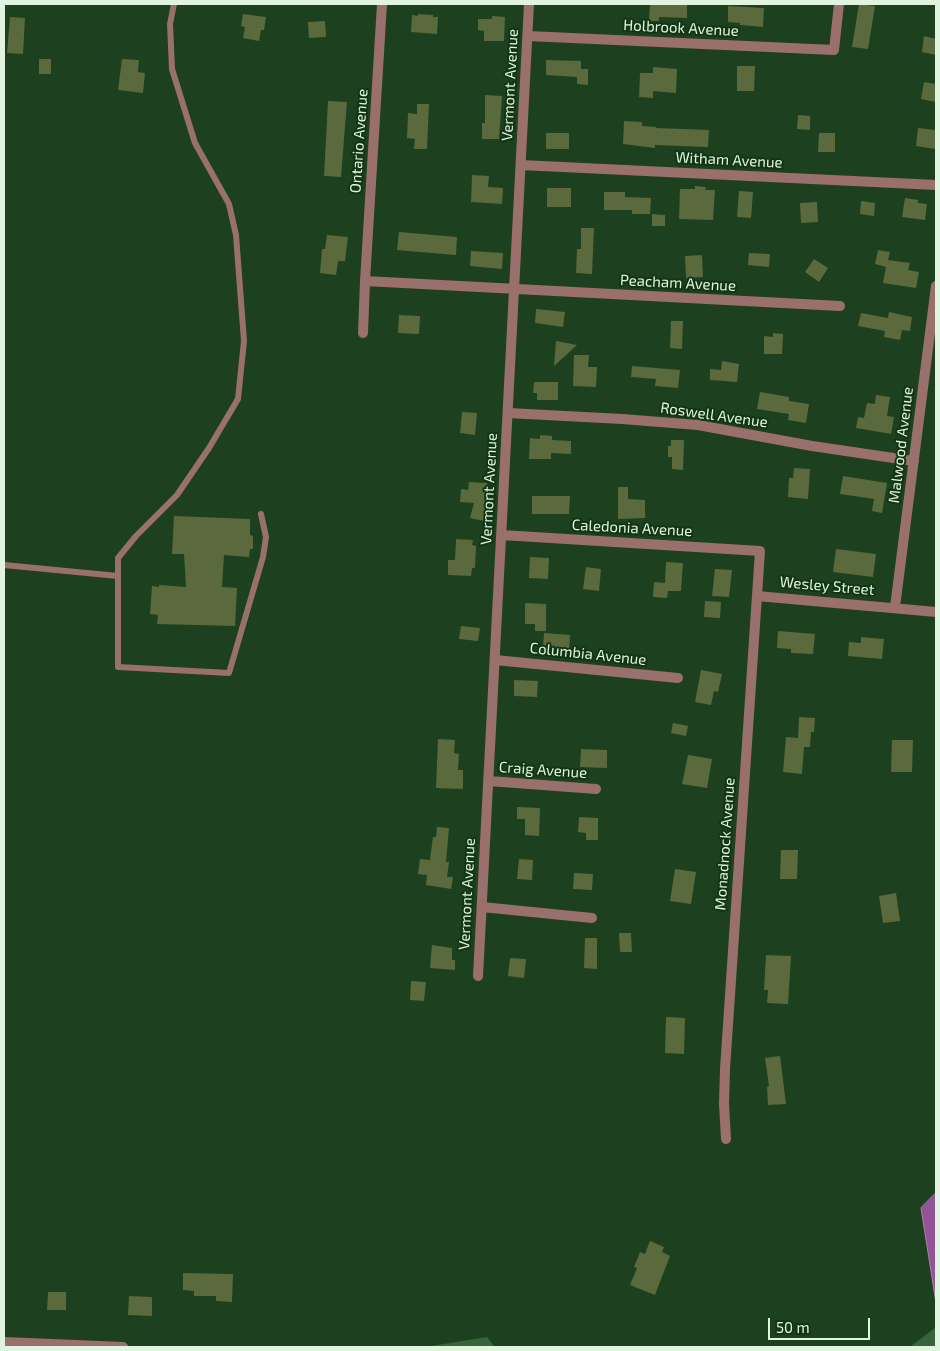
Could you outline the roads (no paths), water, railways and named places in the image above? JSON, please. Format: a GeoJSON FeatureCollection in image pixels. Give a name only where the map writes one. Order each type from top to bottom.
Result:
{"type":"FeatureCollection","features":[{"type":"Feature","properties":{"kind":"street","name":"Ontario Avenue"},"geometry":{"type":"LineString","coordinates":[[363,333],[382,4]]}},
{"type":"Feature","properties":{"kind":"street","name":"Vermont Avenue"},"geometry":{"type":"LineString","coordinates":[[478,976],[530,4]]}},
{"type":"Feature","properties":{"kind":"street","name":"Holbrook Avenue"},"geometry":{"type":"LineString","coordinates":[[528,36],[834,50],[840,4]]}},
{"type":"Feature","properties":{"kind":"street","name":"Witham Avenue"},"geometry":{"type":"LineString","coordinates":[[521,165],[936,185]]}},
{"type":"Feature","properties":{"kind":"street"},"geometry":{"type":"LineString","coordinates":[[365,281],[515,290]]}},
{"type":"Feature","properties":{"kind":"street","name":"Malwood Avenue"},"geometry":{"type":"LineString","coordinates":[[895,607],[936,286]]}},
{"type":"Feature","properties":{"kind":"street","name":"Peacham Avenue"},"geometry":{"type":"LineString","coordinates":[[515,290],[840,306]]}},
{"type":"Feature","properties":{"kind":"street","name":"Roswell Avenue"},"geometry":{"type":"LineString","coordinates":[[508,413],[698,425],[812,446],[914,461]]}},
{"type":"Feature","properties":{"kind":"street","name":"Caledonia Avenue"},"geometry":{"type":"LineString","coordinates":[[502,535],[760,551]]}},
{"type":"Feature","properties":{"kind":"street","name":"Monadnock Avenue"},"geometry":{"type":"LineString","coordinates":[[726,1139],[724,1069],[760,551]]}},
{"type":"Feature","properties":{"kind":"street","name":"Wesley Street"},"geometry":{"type":"LineString","coordinates":[[757,596],[936,612]]}},
{"type":"Feature","properties":{"kind":"street","name":"Columbia Avenue"},"geometry":{"type":"LineString","coordinates":[[495,660],[678,678]]}},
{"type":"Feature","properties":{"kind":"street","name":"Craig Avenue"},"geometry":{"type":"LineString","coordinates":[[489,781],[596,789]]}},
{"type":"Feature","properties":{"kind":"street"},"geometry":{"type":"LineString","coordinates":[[482,907],[592,918]]}},
{"type":"Feature","properties":{"kind":"street"},"geometry":{"type":"LineString","coordinates":[[4,1342],[123,1347]]}},
{"type":"Feature","properties":{"kind":"lane"},"geometry":{"type":"LineString","coordinates":[[174,4],[170,24],[172,69],[195,144],[229,204],[236,235],[244,341],[238,399],[209,448],[177,495],[136,536],[118,558],[118,667],[229,674],[263,557],[266,537],[261,514]]}},
{"type":"Feature","properties":{"kind":"lane"},"geometry":{"type":"LineString","coordinates":[[4,565],[118,576]]}}]}
